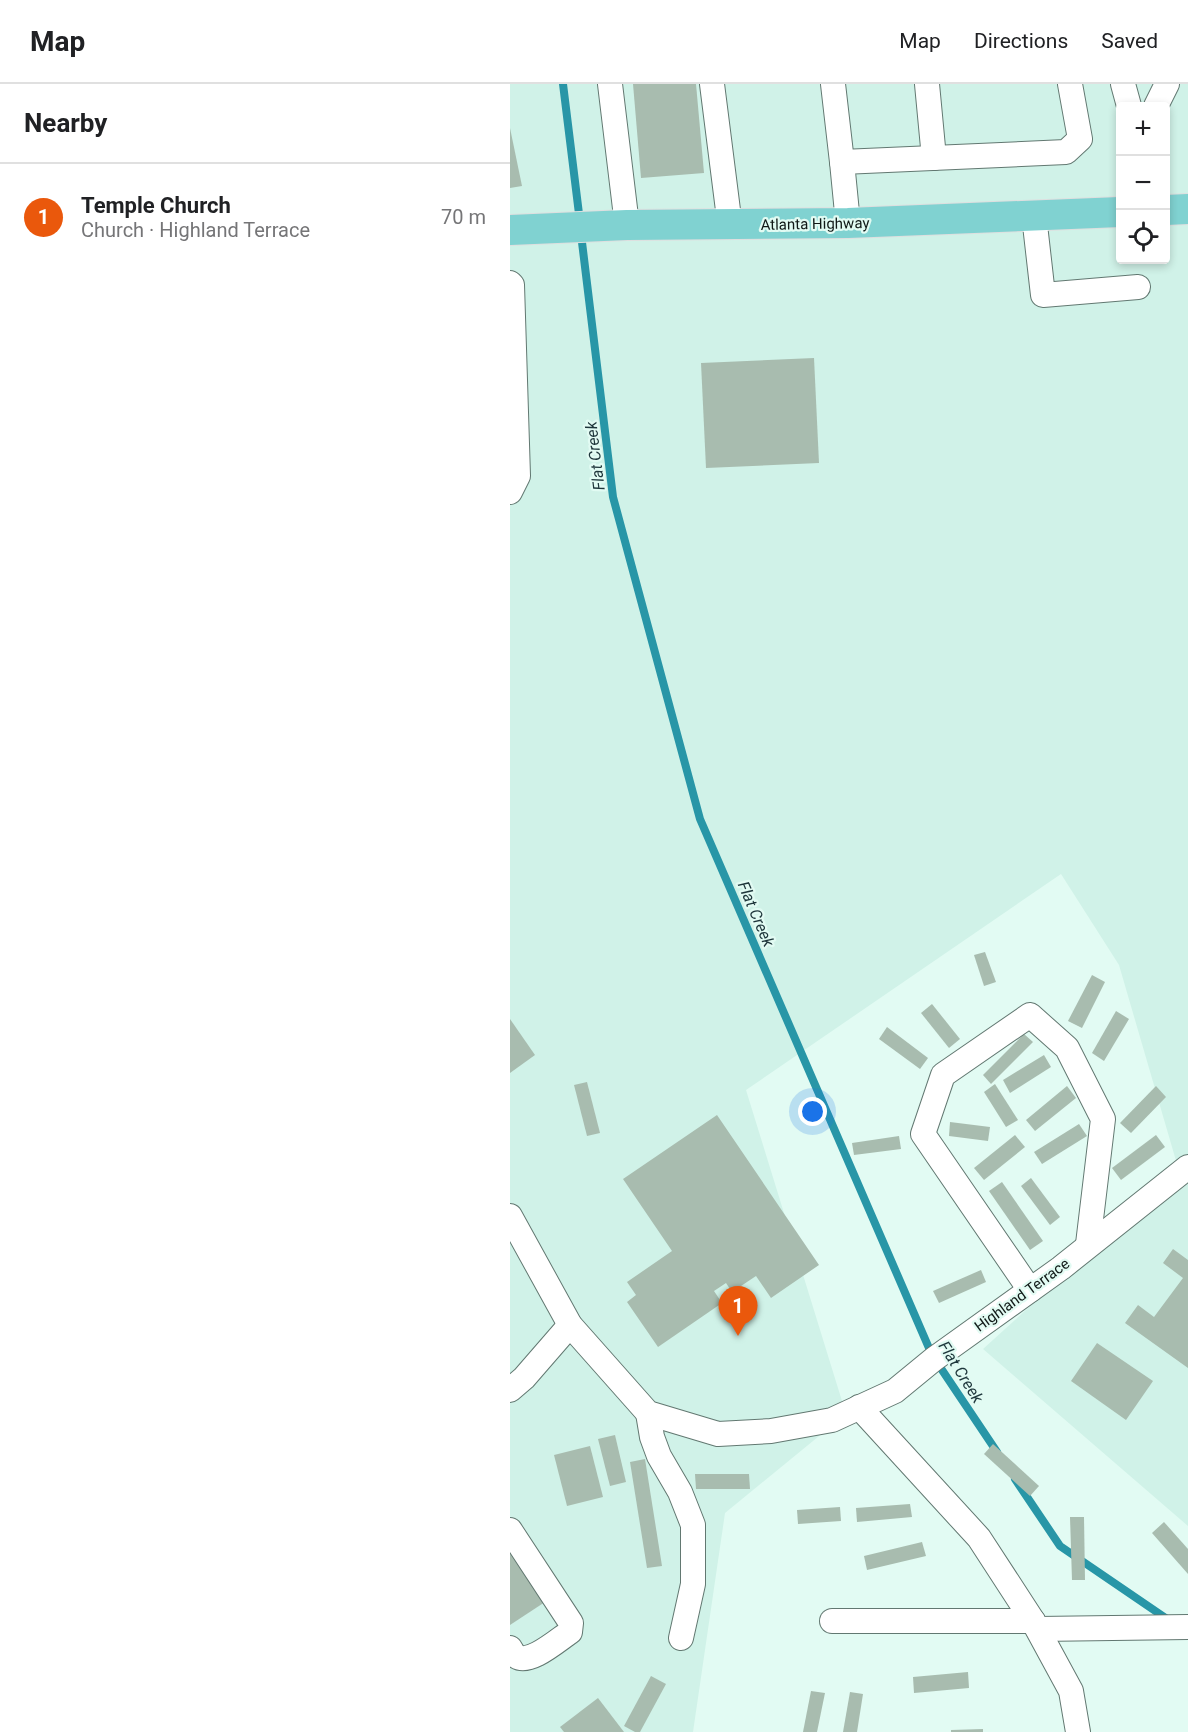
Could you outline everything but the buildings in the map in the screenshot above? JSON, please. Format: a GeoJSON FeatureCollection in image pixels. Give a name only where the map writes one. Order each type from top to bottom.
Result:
{"type":"FeatureCollection","features":[{"type":"Feature","properties":{"kind":"main road"},"geometry":{"type":"LineString","coordinates":[[1170,210],[1188,209]]}},
{"type":"Feature","properties":{"kind":"main road","name":"Atlanta Highway"},"geometry":{"type":"LineString","coordinates":[[510,230],[614,226],[848,223],[1116,212]]}},
{"type":"Feature","properties":{"kind":"street"},"geometry":{"type":"LineString","coordinates":[[610,84],[614,226]]}},
{"type":"Feature","properties":{"kind":"street"},"geometry":{"type":"LineString","coordinates":[[712,84],[730,226]]}},
{"type":"Feature","properties":{"kind":"street"},"geometry":{"type":"LineString","coordinates":[[833,84],[848,223]]}},
{"type":"Feature","properties":{"kind":"street"},"geometry":{"type":"LineString","coordinates":[[927,84],[933,158]]}},
{"type":"Feature","properties":{"kind":"street"},"geometry":{"type":"LineString","coordinates":[[842,162],[1066,152],[1080,139],[1070,84]]}},
{"type":"Feature","properties":{"kind":"street"},"geometry":{"type":"LineString","coordinates":[[1124,84],[1128,102]]}},
{"type":"Feature","properties":{"kind":"street"},"geometry":{"type":"LineString","coordinates":[[1157,102],[1167,84]]}},
{"type":"Feature","properties":{"kind":"street"},"geometry":{"type":"LineString","coordinates":[[1034,216],[1043,295],[1138,287]]}},
{"type":"Feature","properties":{"kind":"street"},"geometry":{"type":"LineString","coordinates":[[510,283],[512,285],[518,476],[510,492]]}},
{"type":"Feature","properties":{"kind":"street"},"geometry":{"type":"LineString","coordinates":[[1030,1290],[923,1134],[943,1076],[1030,1015],[1067,1048],[1102,1119],[1089,1244]]}},
{"type":"Feature","properties":{"kind":"street","name":"Highland Terrace"},"geometry":{"type":"LineString","coordinates":[[648,1413],[718,1434],[771,1431],[832,1420],[895,1391],[1188,1167]]}},
{"type":"Feature","properties":{"kind":"street"},"geometry":{"type":"LineString","coordinates":[[510,1216],[570,1325],[648,1413],[652,1437],[659,1456],[680,1492],[693,1525],[693,1584],[681,1638]]}},
{"type":"Feature","properties":{"kind":"street"},"geometry":{"type":"LineString","coordinates":[[510,1390],[524,1378],[570,1325]]}},
{"type":"Feature","properties":{"kind":"street"},"geometry":{"type":"LineString","coordinates":[[859,1407],[979,1538],[1036,1625],[1071,1691],[1078,1732]]}},
{"type":"Feature","properties":{"kind":"street"},"geometry":{"type":"LineString","coordinates":[[510,1530],[571,1623],[570,1632],[532,1657],[524,1659],[516,1656],[510,1648]]}},
{"type":"Feature","properties":{"kind":"street"},"geometry":{"type":"LineString","coordinates":[[831,1621],[1188,1628]]}},
{"type":"Feature","properties":{"kind":"shaded area"},"geometry":{"type":"Polygon","coordinates":[[[510,84],[1188,84],[1188,1526],[983,1349],[1179,1171],[1119,965],[1061,874],[746,1090],[846,1414],[725,1513],[693,1732],[510,1732],[510,84]]]}},
{"type":"Feature","properties":{"kind":"waterway","name":"Flat Creek"},"geometry":{"type":"LineString","coordinates":[[563,84],[580,222]]}},
{"type":"Feature","properties":{"kind":"waterway","name":"Flat Creek"},"geometry":{"type":"LineString","coordinates":[[581,234],[613,497],[700,819],[932,1355],[997,1452]]}},
{"type":"Feature","properties":{"kind":"waterway","name":"Flat Creek"},"geometry":{"type":"LineString","coordinates":[[1015,1479],[1060,1546],[1170,1621]]}},
{"type":"Feature","properties":{"kind":"place","name":"Temple Church"},"geometry":{"type":"Point","coordinates":[738,1336]}}]}
